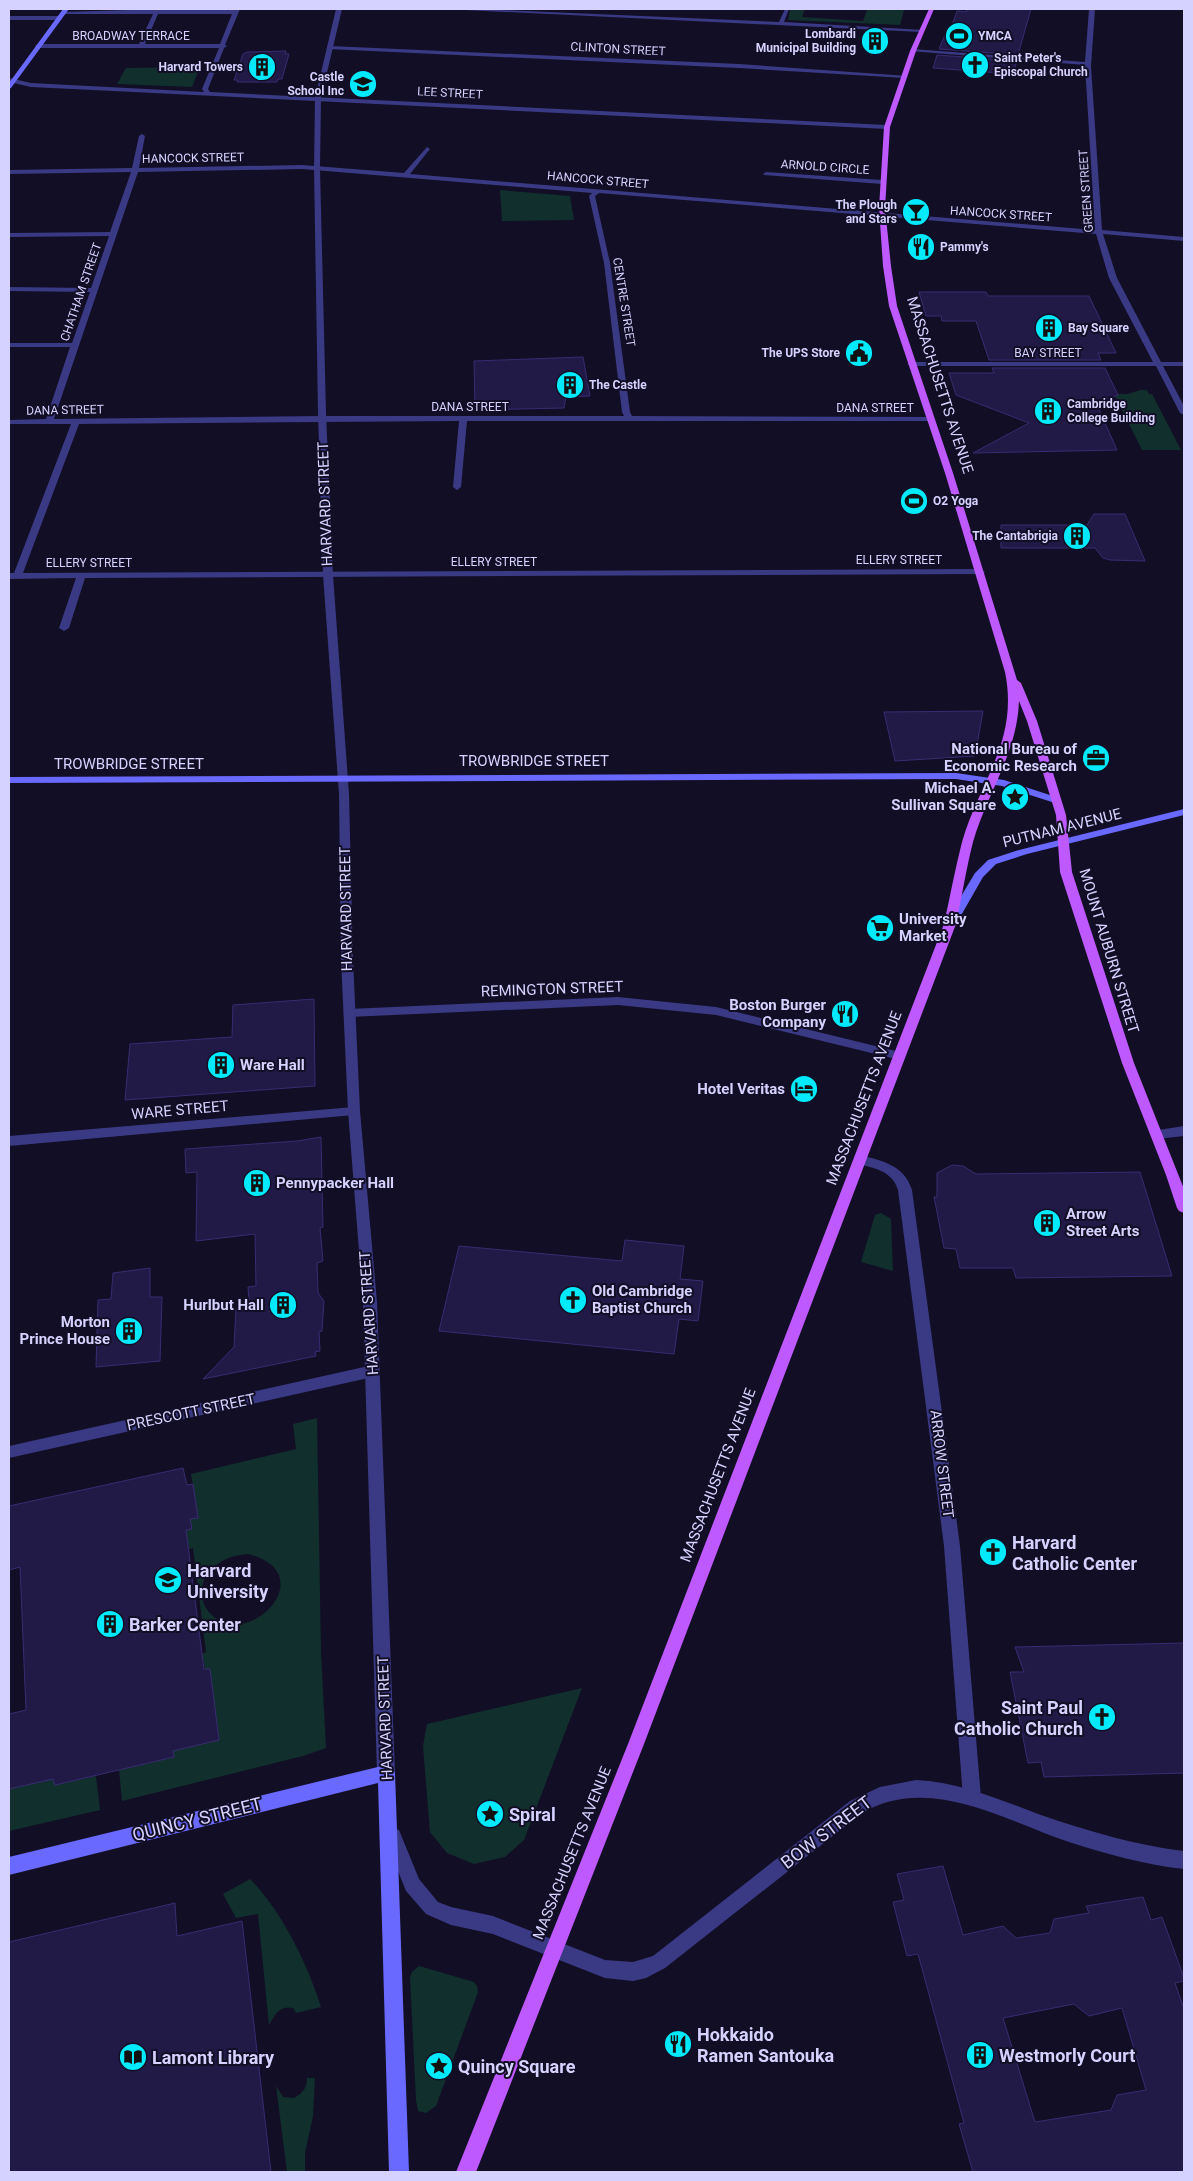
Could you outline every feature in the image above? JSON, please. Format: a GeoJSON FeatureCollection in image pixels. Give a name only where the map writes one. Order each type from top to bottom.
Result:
{"type":"FeatureCollection","features":[{"type":"Feature","properties":{"kind":"main road","name":"MASSACHUSETTS AVENUE"},"geometry":{"type":"LineString","coordinates":[[466,2172],[636,1744],[950,924],[968,841],[1009,738],[1014,717],[1014,691],[1010,672],[931,419],[911,364],[890,291],[882,182],[886,126],[930,9]]}},
{"type":"Feature","properties":{"kind":"main road"},"geometry":{"type":"LineString","coordinates":[[9,87],[11,81],[65,10]]}},
{"type":"Feature","properties":{"kind":"main road","name":"MOUNT AUBURN STREET"},"geometry":{"type":"LineString","coordinates":[[1010,672],[1030,715],[1061,815],[1066,872],[1102,984],[1128,1063],[1184,1208]]}},
{"type":"Feature","properties":{"kind":"main road","name":"TROWBRIDGE STREET"},"geometry":{"type":"LineString","coordinates":[[9,780],[342,777],[956,776],[992,780],[1055,800]]}},
{"type":"Feature","properties":{"kind":"main road","name":"PUTNAM AVENUE"},"geometry":{"type":"LineString","coordinates":[[950,924],[979,875],[987,866],[1006,856],[1184,812]]}},
{"type":"Feature","properties":{"kind":"main road","name":"HARVARD STREET"},"geometry":{"type":"LineString","coordinates":[[386,1773],[399,2172]]}},
{"type":"Feature","properties":{"kind":"main road","name":"QUINCY STREET"},"geometry":{"type":"LineString","coordinates":[[9,1866],[386,1773]]}},
{"type":"Feature","properties":{"kind":"street"},"geometry":{"type":"LineString","coordinates":[[157,11],[165,9]]}},
{"type":"Feature","properties":{"kind":"street","name":"HARVARD STREET"},"geometry":{"type":"LineString","coordinates":[[339,9],[318,98],[317,168],[322,418],[328,575],[342,777],[354,1111],[370,1302],[386,1773]]}},
{"type":"Feature","properties":{"kind":"street"},"geometry":{"type":"LineString","coordinates":[[447,9],[921,30]]}},
{"type":"Feature","properties":{"kind":"street"},"geometry":{"type":"LineString","coordinates":[[781,23],[787,9]]}},
{"type":"Feature","properties":{"kind":"street","name":"GREEN STREET"},"geometry":{"type":"LineString","coordinates":[[1092,9],[1088,64],[1099,233],[1114,278],[1184,413]]}},
{"type":"Feature","properties":{"kind":"street"},"geometry":{"type":"LineString","coordinates":[[65,10],[236,10],[224,46],[205,89],[208,93]]}},
{"type":"Feature","properties":{"kind":"street"},"geometry":{"type":"LineString","coordinates":[[141,46],[157,11]]}},
{"type":"Feature","properties":{"kind":"street"},"geometry":{"type":"LineString","coordinates":[[9,18],[59,18]]}},
{"type":"Feature","properties":{"kind":"street","name":"BROADWAY TERRACE"},"geometry":{"type":"LineString","coordinates":[[38,46],[224,46]]}},
{"type":"Feature","properties":{"kind":"street","name":"CLINTON STREET"},"geometry":{"type":"LineString","coordinates":[[330,48],[720,65],[905,76]]}},
{"type":"Feature","properties":{"kind":"street"},"geometry":{"type":"LineString","coordinates":[[913,51],[1088,64]]}},
{"type":"Feature","properties":{"kind":"street","name":"LEE STREET"},"geometry":{"type":"LineString","coordinates":[[11,81],[31,85],[886,126]]}},
{"type":"Feature","properties":{"kind":"street","name":"CHATHAM STREET"},"geometry":{"type":"LineString","coordinates":[[49,422],[135,170],[142,136]]}},
{"type":"Feature","properties":{"kind":"street"},"geometry":{"type":"LineString","coordinates":[[405,176],[427,149]]}},
{"type":"Feature","properties":{"kind":"street","name":"HANCOCK STREET"},"geometry":{"type":"LineString","coordinates":[[9,172],[317,168],[883,216],[1184,239]]}},
{"type":"Feature","properties":{"kind":"street","name":"ARNOLD CIRCLE"},"geometry":{"type":"LineString","coordinates":[[766,174],[882,182]]}},
{"type":"Feature","properties":{"kind":"street","name":"CENTRE STREET"},"geometry":{"type":"LineString","coordinates":[[596,191],[592,196],[607,263],[626,412],[630,419]]}},
{"type":"Feature","properties":{"kind":"street"},"geometry":{"type":"LineString","coordinates":[[9,234],[114,234]]}},
{"type":"Feature","properties":{"kind":"street"},"geometry":{"type":"LineString","coordinates":[[9,289],[94,290]]}},
{"type":"Feature","properties":{"kind":"street"},"geometry":{"type":"LineString","coordinates":[[9,345],[75,345]]}},
{"type":"Feature","properties":{"kind":"street","name":"BAY STREET"},"geometry":{"type":"LineString","coordinates":[[911,364],[1184,364]]}},
{"type":"Feature","properties":{"kind":"street","name":"DANA STREET"},"geometry":{"type":"LineString","coordinates":[[9,422],[322,418],[931,419]]}},
{"type":"Feature","properties":{"kind":"street"},"geometry":{"type":"LineString","coordinates":[[457,487],[463,418]]}},
{"type":"Feature","properties":{"kind":"street"},"geometry":{"type":"LineString","coordinates":[[13,576],[76,421]]}},
{"type":"Feature","properties":{"kind":"street","name":"ELLERY STREET"},"geometry":{"type":"LineString","coordinates":[[13,576],[980,572]]}},
{"type":"Feature","properties":{"kind":"street"},"geometry":{"type":"LineString","coordinates":[[64,628],[81,576]]}},
{"type":"Feature","properties":{"kind":"street","name":"REMINGTON STREET"},"geometry":{"type":"LineString","coordinates":[[349,1013],[618,1001],[716,1011],[900,1056]]}},
{"type":"Feature","properties":{"kind":"street","name":"WARE STREET"},"geometry":{"type":"LineString","coordinates":[[9,1141],[354,1111]]}},
{"type":"Feature","properties":{"kind":"street"},"geometry":{"type":"LineString","coordinates":[[1157,1134],[1184,1131]]}},
{"type":"Feature","properties":{"kind":"street","name":"ARROW STREET"},"geometry":{"type":"LineString","coordinates":[[860,1160],[893,1171],[901,1178],[905,1186],[952,1546],[972,1798]]}},
{"type":"Feature","properties":{"kind":"street","name":"PRESCOTT STREET"},"geometry":{"type":"LineString","coordinates":[[9,1452],[373,1371]]}},
{"type":"Feature","properties":{"kind":"street","name":"BOW STREET"},"geometry":{"type":"LineString","coordinates":[[553,1949],[613,1971],[630,1972],[646,1969],[659,1962],[856,1807],[871,1798],[896,1790],[921,1788],[942,1790],[972,1798],[1096,1841],[1157,1858],[1184,1861]]}},
{"type":"Feature","properties":{"kind":"street","name":"HARVARD STREET"},"geometry":{"type":"LineString","coordinates":[[387,1811],[402,1862],[412,1885],[432,1908],[451,1916],[493,1926],[553,1949]]}},
{"type":"Feature","properties":{"kind":"green space"},"geometry":{"type":"Polygon","coordinates":[[[805,9],[802,17],[863,21],[867,10],[870,9],[904,10],[900,25],[788,20],[790,10],[805,9]]]}},
{"type":"Feature","properties":{"kind":"green space"},"geometry":{"type":"Polygon","coordinates":[[[200,67],[192,87],[117,84],[126,68],[200,67]]]}},
{"type":"Feature","properties":{"kind":"green space"},"geometry":{"type":"Polygon","coordinates":[[[500,190],[570,196],[574,220],[502,221],[500,190]]]}},
{"type":"Feature","properties":{"kind":"green space"},"geometry":{"type":"Polygon","coordinates":[[[1147,390],[1149,394],[1152,394],[1181,450],[1142,450],[1114,394],[1128,394],[1147,390]]]}},
{"type":"Feature","properties":{"kind":"green space"},"geometry":{"type":"Polygon","coordinates":[[[881,1213],[891,1219],[893,1271],[861,1262],[875,1215],[881,1213]]]}},
{"type":"Feature","properties":{"kind":"green space"},"geometry":{"type":"Polygon","coordinates":[[[317,1418],[321,1652],[326,1748],[303,1756],[122,1801],[119,1770],[174,1757],[173,1751],[219,1739],[210,1669],[205,1669],[202,1654],[206,1652],[193,1548],[189,1549],[186,1530],[191,1529],[190,1519],[198,1517],[191,1474],[296,1449],[293,1424],[317,1418]],[[248,1554],[229,1558],[212,1568],[207,1574],[202,1589],[204,1604],[208,1611],[214,1617],[229,1624],[246,1623],[261,1616],[273,1604],[280,1590],[279,1576],[269,1563],[248,1554]]]}},
{"type":"Feature","properties":{"kind":"green space"},"geometry":{"type":"Polygon","coordinates":[[[582,1688],[524,1840],[505,1857],[474,1864],[447,1853],[430,1832],[423,1746],[427,1724],[582,1688]]]}},
{"type":"Feature","properties":{"kind":"green space"},"geometry":{"type":"Polygon","coordinates":[[[96,1776],[100,1810],[9,1831],[9,1789],[53,1779],[55,1785],[96,1776]]]}},
{"type":"Feature","properties":{"kind":"green space"},"geometry":{"type":"Polygon","coordinates":[[[250,1879],[273,1907],[293,1939],[321,2007],[296,2013],[293,2008],[281,2009],[269,2025],[258,1914],[236,1918],[223,1894],[250,1879]]]}},
{"type":"Feature","properties":{"kind":"green space"},"geometry":{"type":"Polygon","coordinates":[[[419,1966],[474,1982],[478,1992],[436,2106],[426,2113],[418,2111],[416,2100],[410,1977],[412,1972],[419,1966]]]}},
{"type":"Feature","properties":{"kind":"green space"},"geometry":{"type":"Polygon","coordinates":[[[307,2078],[315,2078],[313,2116],[305,2153],[305,2172],[287,2172],[276,2086],[283,2097],[294,2098],[304,2090],[307,2078]]]}},
{"type":"Feature","properties":{"kind":"building"},"geometry":{"type":"Polygon","coordinates":[[[967,9],[1031,9],[1018,55],[939,49],[944,37],[948,37],[957,11],[966,12],[967,9]]]}},
{"type":"Feature","properties":{"kind":"building","name":"Harvard Towers"},"geometry":{"type":"Polygon","coordinates":[[[286,51],[285,54],[289,54],[282,79],[278,79],[277,82],[237,82],[238,80],[234,80],[243,54],[247,52],[286,51]]]}},
{"type":"Feature","properties":{"kind":"building","name":"Saint Peter's Episcopal Church"},"geometry":{"type":"Polygon","coordinates":[[[937,55],[1017,61],[1013,74],[933,68],[937,55]]]}},
{"type":"Feature","properties":{"kind":"building","name":"Bay Square"},"geometry":{"type":"Polygon","coordinates":[[[919,292],[986,292],[988,296],[1089,296],[1116,353],[1098,353],[1101,360],[989,360],[976,321],[942,321],[941,316],[926,316],[919,292]]]}},
{"type":"Feature","properties":{"kind":"building","name":"The Castle"},"geometry":{"type":"Polygon","coordinates":[[[583,357],[590,396],[566,397],[564,408],[475,410],[474,361],[583,357]]]}},
{"type":"Feature","properties":{"kind":"building","name":"Cambridge College Building"},"geometry":{"type":"Polygon","coordinates":[[[992,368],[1105,368],[1118,395],[1097,405],[1117,450],[973,453],[1029,423],[956,395],[949,373],[994,373],[992,368]]]}},
{"type":"Feature","properties":{"kind":"building","name":"The Cantabrigia"},"geometry":{"type":"Polygon","coordinates":[[[1094,514],[1125,514],[1145,561],[1110,560],[1103,558],[1095,548],[1001,548],[1001,525],[1087,525],[1094,514]]]}},
{"type":"Feature","properties":{"kind":"building"},"geometry":{"type":"Polygon","coordinates":[[[983,711],[975,756],[895,761],[884,712],[983,711]]]}},
{"type":"Feature","properties":{"kind":"building","name":"Ware Hall"},"geometry":{"type":"Polygon","coordinates":[[[314,999],[315,1086],[125,1100],[130,1044],[232,1037],[233,1005],[314,999]]]}},
{"type":"Feature","properties":{"kind":"building"},"geometry":{"type":"Polygon","coordinates":[[[321,1137],[323,1227],[320,1228],[323,1261],[317,1263],[318,1293],[324,1301],[322,1331],[319,1332],[320,1351],[315,1352],[316,1356],[203,1379],[234,1347],[236,1309],[249,1300],[248,1287],[256,1286],[255,1234],[196,1241],[197,1172],[186,1173],[185,1149],[297,1141],[321,1137]]]}},
{"type":"Feature","properties":{"kind":"building","name":"Arrow Street Arts"},"geometry":{"type":"Polygon","coordinates":[[[952,1165],[963,1166],[976,1174],[1140,1172],[1172,1276],[1016,1278],[1013,1268],[960,1268],[956,1249],[944,1248],[934,1197],[937,1197],[937,1173],[952,1165]]]}},
{"type":"Feature","properties":{"kind":"building","name":"Old Cambridge Baptist Church"},"geometry":{"type":"Polygon","coordinates":[[[625,1240],[684,1246],[680,1279],[703,1281],[698,1321],[679,1319],[674,1354],[439,1331],[459,1246],[622,1261],[625,1240]]]}},
{"type":"Feature","properties":{"kind":"building","name":"Morton Prince House"},"geometry":{"type":"Polygon","coordinates":[[[150,1268],[150,1297],[162,1297],[160,1361],[96,1367],[98,1300],[111,1299],[113,1273],[150,1268]]]}},
{"type":"Feature","properties":{"kind":"building","name":"Barker Center"},"geometry":{"type":"Polygon","coordinates":[[[183,1468],[187,1485],[193,1484],[198,1518],[190,1519],[192,1529],[186,1530],[204,1669],[210,1669],[219,1740],[173,1751],[174,1757],[55,1785],[53,1779],[9,1789],[9,1714],[26,1710],[20,1567],[9,1570],[9,1506],[183,1468]]]}},
{"type":"Feature","properties":{"kind":"building","name":"Saint Paul Catholic Church"},"geometry":{"type":"Polygon","coordinates":[[[1184,1643],[1184,1773],[1044,1777],[1041,1762],[1028,1763],[1010,1672],[1024,1672],[1015,1647],[1184,1643]]]}},
{"type":"Feature","properties":{"kind":"building","name":"Westmorly Court"},"geometry":{"type":"Polygon","coordinates":[[[943,1866],[963,1935],[1003,1926],[1016,1938],[1050,1933],[1054,1919],[1089,1913],[1086,1906],[1143,1897],[1151,1920],[1162,1917],[1184,1978],[1184,1981],[1175,1983],[1184,2009],[1184,2172],[973,2172],[959,2124],[964,2123],[918,1954],[907,1956],[893,1902],[904,1900],[897,1874],[943,1866]],[[1074,2004],[1003,2018],[1035,2122],[1111,2110],[1117,2095],[1146,2090],[1122,2008],[1089,2016],[1074,2004]]]}},
{"type":"Feature","properties":{"kind":"building","name":"Lamont Library"},"geometry":{"type":"Polygon","coordinates":[[[175,1903],[177,1936],[242,1921],[271,2172],[9,2172],[9,1942],[175,1903]]]}},
{"type":"Feature","properties":{"kind":"place","name":"YMCA"},"geometry":{"type":"Point","coordinates":[959,36]}},
{"type":"Feature","properties":{"kind":"place","name":"Lombardi Municipal Building"},"geometry":{"type":"Point","coordinates":[875,41]}},
{"type":"Feature","properties":{"kind":"place","name":"Saint Peter's Episcopal Church"},"geometry":{"type":"Point","coordinates":[975,65]}},
{"type":"Feature","properties":{"kind":"place","name":"Harvard Towers"},"geometry":{"type":"Point","coordinates":[262,67]}},
{"type":"Feature","properties":{"kind":"place","name":"Castle School Inc"},"geometry":{"type":"Point","coordinates":[363,84]}},
{"type":"Feature","properties":{"kind":"place","name":"The Plough and Stars"},"geometry":{"type":"Point","coordinates":[916,212]}},
{"type":"Feature","properties":{"kind":"place","name":"Pammy's"},"geometry":{"type":"Point","coordinates":[921,247]}},
{"type":"Feature","properties":{"kind":"place","name":"Bay Square"},"geometry":{"type":"Point","coordinates":[1049,328]}},
{"type":"Feature","properties":{"kind":"place","name":"The UPS Store"},"geometry":{"type":"Point","coordinates":[859,353]}},
{"type":"Feature","properties":{"kind":"place","name":"The Castle"},"geometry":{"type":"Point","coordinates":[570,385]}},
{"type":"Feature","properties":{"kind":"place","name":"Cambridge College Building"},"geometry":{"type":"Point","coordinates":[1048,411]}},
{"type":"Feature","properties":{"kind":"place","name":"O2 Yoga"},"geometry":{"type":"Point","coordinates":[914,501]}},
{"type":"Feature","properties":{"kind":"place","name":"The Cantabrigia"},"geometry":{"type":"Point","coordinates":[1077,536]}},
{"type":"Feature","properties":{"kind":"place","name":"National Bureau of Economic Research"},"geometry":{"type":"Point","coordinates":[1096,758]}},
{"type":"Feature","properties":{"kind":"place","name":"Michael A. Sullivan Square"},"geometry":{"type":"Point","coordinates":[1015,797]}},
{"type":"Feature","properties":{"kind":"place","name":"University Market"},"geometry":{"type":"Point","coordinates":[880,928]}},
{"type":"Feature","properties":{"kind":"place","name":"Boston Burger Company"},"geometry":{"type":"Point","coordinates":[845,1014]}},
{"type":"Feature","properties":{"kind":"place","name":"Ware Hall"},"geometry":{"type":"Point","coordinates":[221,1065]}},
{"type":"Feature","properties":{"kind":"place","name":"Hotel Veritas"},"geometry":{"type":"Point","coordinates":[804,1089]}},
{"type":"Feature","properties":{"kind":"place","name":"Pennypacker Hall"},"geometry":{"type":"Point","coordinates":[257,1183]}},
{"type":"Feature","properties":{"kind":"place","name":"Arrow Street Arts"},"geometry":{"type":"Point","coordinates":[1047,1223]}},
{"type":"Feature","properties":{"kind":"place","name":"Old Cambridge Baptist Church"},"geometry":{"type":"Point","coordinates":[573,1300]}},
{"type":"Feature","properties":{"kind":"place","name":"Hurlbut Hall"},"geometry":{"type":"Point","coordinates":[283,1305]}},
{"type":"Feature","properties":{"kind":"place","name":"Morton Prince House"},"geometry":{"type":"Point","coordinates":[129,1331]}},
{"type":"Feature","properties":{"kind":"place","name":"Harvard Catholic Center"},"geometry":{"type":"Point","coordinates":[993,1552]}},
{"type":"Feature","properties":{"kind":"place","name":"Harvard University"},"geometry":{"type":"Point","coordinates":[168,1580]}},
{"type":"Feature","properties":{"kind":"place","name":"Barker Center"},"geometry":{"type":"Point","coordinates":[110,1624]}},
{"type":"Feature","properties":{"kind":"place","name":"Saint Paul Catholic Church"},"geometry":{"type":"Point","coordinates":[1102,1717]}},
{"type":"Feature","properties":{"kind":"place","name":"Spiral"},"geometry":{"type":"Point","coordinates":[490,1814]}},
{"type":"Feature","properties":{"kind":"place","name":"Hokkaido Ramen Santouka"},"geometry":{"type":"Point","coordinates":[678,2044]}},
{"type":"Feature","properties":{"kind":"place","name":"Westmorly Court"},"geometry":{"type":"Point","coordinates":[980,2055]}},
{"type":"Feature","properties":{"kind":"place","name":"Lamont Library"},"geometry":{"type":"Point","coordinates":[133,2057]}},
{"type":"Feature","properties":{"kind":"place","name":"Quincy Square"},"geometry":{"type":"Point","coordinates":[439,2066]}}]}
